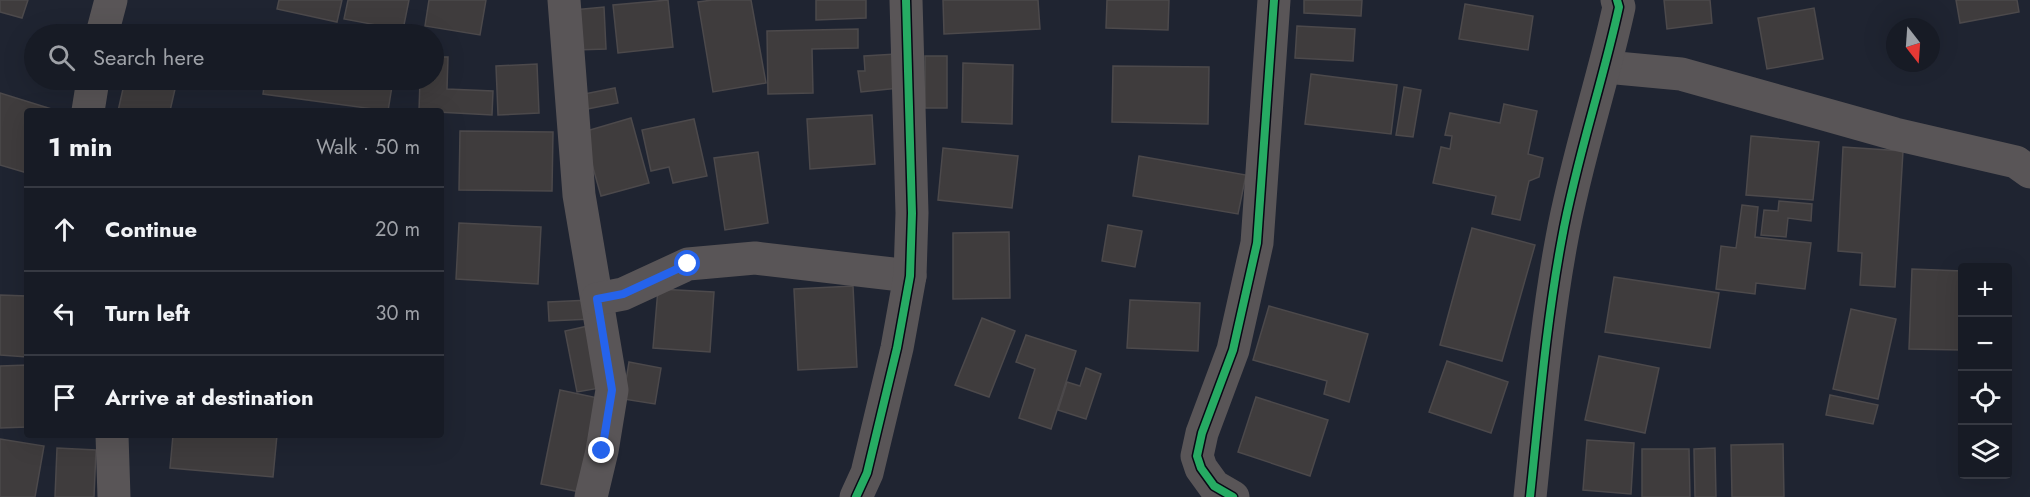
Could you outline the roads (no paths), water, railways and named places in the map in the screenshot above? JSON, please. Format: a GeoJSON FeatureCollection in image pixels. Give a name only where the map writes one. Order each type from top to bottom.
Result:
{"type":"FeatureCollection","features":[{"type":"Feature","properties":{"kind":"street"},"geometry":{"type":"LineString","coordinates":[[105,24],[111,0]]}},
{"type":"Feature","properties":{"kind":"street"},"geometry":{"type":"LineString","coordinates":[[564,0],[579,195],[612,390],[602,451],[591,497],[586,497]]}},
{"type":"Feature","properties":{"kind":"street"},"geometry":{"type":"LineString","coordinates":[[856,497],[867,473],[897,348],[910,276],[912,213],[906,0]]}},
{"type":"Feature","properties":{"kind":"street"},"geometry":{"type":"LineString","coordinates":[[1233,497],[1214,486],[1201,468],[1197,456],[1202,433],[1233,350],[1257,243],[1274,0]]}},
{"type":"Feature","properties":{"kind":"street"},"geometry":{"type":"LineString","coordinates":[[1530,497],[1548,329],[1562,239],[1578,159],[1606,67],[1619,7],[1617,0]]}},
{"type":"Feature","properties":{"kind":"street"},"geometry":{"type":"LineString","coordinates":[[1606,67],[1681,74],[1895,134],[2025,165]]}},
{"type":"Feature","properties":{"kind":"street"},"geometry":{"type":"LineString","coordinates":[[88,108],[91,90]]}},
{"type":"Feature","properties":{"kind":"street"},"geometry":{"type":"LineString","coordinates":[[597,299],[623,294],[688,264],[755,258],[910,276]]}},
{"type":"Feature","properties":{"kind":"street"},"geometry":{"type":"LineString","coordinates":[[112,438],[114,497]]}}]}
